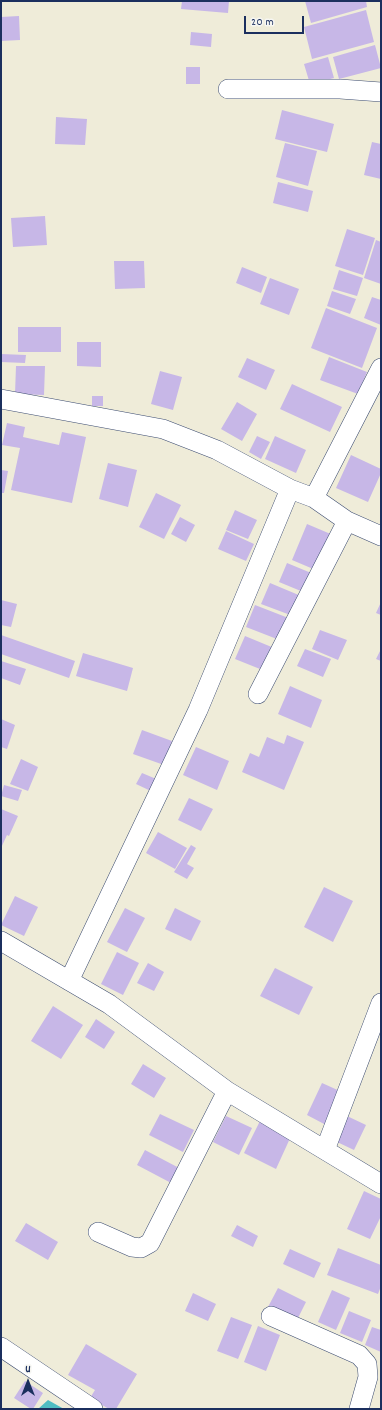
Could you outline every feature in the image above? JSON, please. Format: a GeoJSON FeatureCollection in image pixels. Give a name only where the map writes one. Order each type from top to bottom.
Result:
{"type":"FeatureCollection","features":[{"type":"Feature","properties":{"kind":"street"},"geometry":{"type":"LineString","coordinates":[[228,89],[340,89],[381,92]]}},
{"type":"Feature","properties":{"kind":"street"},"geometry":{"type":"LineString","coordinates":[[314,498],[381,368]]}},
{"type":"Feature","properties":{"kind":"street"},"geometry":{"type":"LineString","coordinates":[[1,399],[163,428],[217,450],[290,489],[314,498],[347,521],[381,536]]}},
{"type":"Feature","properties":{"kind":"street"},"geometry":{"type":"LineString","coordinates":[[69,980],[198,710],[290,489]]}},
{"type":"Feature","properties":{"kind":"street"},"geometry":{"type":"LineString","coordinates":[[258,694],[347,521]]}},
{"type":"Feature","properties":{"kind":"street"},"geometry":{"type":"LineString","coordinates":[[1,941],[109,1004],[226,1091],[381,1184]]}},
{"type":"Feature","properties":{"kind":"street"},"geometry":{"type":"LineString","coordinates":[[325,1150],[381,1003]]}},
{"type":"Feature","properties":{"kind":"street"},"geometry":{"type":"LineString","coordinates":[[98,1232],[132,1247],[141,1248],[150,1243],[226,1091]]}},
{"type":"Feature","properties":{"kind":"street"},"geometry":{"type":"LineString","coordinates":[[271,1316],[359,1355],[367,1364],[368,1377],[359,1409]]}},
{"type":"Feature","properties":{"kind":"street"},"geometry":{"type":"LineString","coordinates":[[1,1347],[93,1409]]}},
{"type":"Feature","properties":{"kind":"water"},"geometry":{"type":"Polygon","coordinates":[[[48,1400],[64,1409],[38,1409],[48,1400]]]}},
{"type":"Feature","properties":{"kind":"building"},"geometry":{"type":"Polygon","coordinates":[[[182,1],[229,1],[228,13],[181,9],[182,1]]]}},
{"type":"Feature","properties":{"kind":"building"},"geometry":{"type":"Polygon","coordinates":[[[305,1],[366,1],[367,7],[311,23],[305,1]]]}},
{"type":"Feature","properties":{"kind":"building"},"geometry":{"type":"Polygon","coordinates":[[[366,10],[374,42],[312,59],[304,27],[366,10]]]}},
{"type":"Feature","properties":{"kind":"building"},"geometry":{"type":"Polygon","coordinates":[[[19,16],[20,40],[1,41],[1,17],[19,16]]]}},
{"type":"Feature","properties":{"kind":"building"},"geometry":{"type":"Polygon","coordinates":[[[191,32],[212,34],[211,47],[190,45],[191,32]]]}},
{"type":"Feature","properties":{"kind":"building"},"geometry":{"type":"Polygon","coordinates":[[[375,45],[381,68],[339,79],[333,57],[375,45]]]}},
{"type":"Feature","properties":{"kind":"building"},"geometry":{"type":"Polygon","coordinates":[[[328,57],[334,78],[310,84],[304,64],[328,57]]]}},
{"type":"Feature","properties":{"kind":"building"},"geometry":{"type":"Polygon","coordinates":[[[186,67],[200,67],[200,84],[186,84],[186,67]]]}},
{"type":"Feature","properties":{"kind":"building"},"geometry":{"type":"Polygon","coordinates":[[[282,110],[334,124],[327,152],[275,139],[282,110]]]}},
{"type":"Feature","properties":{"kind":"building"},"geometry":{"type":"Polygon","coordinates":[[[56,117],[87,119],[85,145],[55,144],[56,117]]]}},
{"type":"Feature","properties":{"kind":"building"},"geometry":{"type":"Polygon","coordinates":[[[372,142],[381,144],[381,179],[364,175],[372,142]]]}},
{"type":"Feature","properties":{"kind":"building"},"geometry":{"type":"Polygon","coordinates":[[[285,143],[317,151],[308,186],[276,177],[285,143]]]}},
{"type":"Feature","properties":{"kind":"building"},"geometry":{"type":"Polygon","coordinates":[[[278,182],[313,191],[308,212],[273,203],[278,182]]]}},
{"type":"Feature","properties":{"kind":"building"},"geometry":{"type":"Polygon","coordinates":[[[45,216],[47,245],[13,247],[11,218],[45,216]]]}},
{"type":"Feature","properties":{"kind":"building"},"geometry":{"type":"Polygon","coordinates":[[[347,229],[375,238],[363,275],[335,266],[347,229]]]}},
{"type":"Feature","properties":{"kind":"building"},"geometry":{"type":"Polygon","coordinates":[[[376,240],[381,242],[381,284],[364,278],[376,240]]]}},
{"type":"Feature","properties":{"kind":"building"},"geometry":{"type":"Polygon","coordinates":[[[114,261],[144,261],[145,288],[115,289],[114,261]]]}},
{"type":"Feature","properties":{"kind":"building"},"geometry":{"type":"Polygon","coordinates":[[[242,267],[267,277],[261,293],[236,283],[242,267]]]}},
{"type":"Feature","properties":{"kind":"building"},"geometry":{"type":"Polygon","coordinates":[[[339,270],[363,278],[357,296],[333,289],[339,270]]]}},
{"type":"Feature","properties":{"kind":"building"},"geometry":{"type":"Polygon","coordinates":[[[270,278],[299,289],[289,315],[260,304],[270,278]]]}},
{"type":"Feature","properties":{"kind":"building"},"geometry":{"type":"Polygon","coordinates":[[[332,291],[356,299],[350,314],[327,306],[332,291]]]}},
{"type":"Feature","properties":{"kind":"building"},"geometry":{"type":"Polygon","coordinates":[[[372,297],[381,300],[381,325],[364,318],[372,297]]]}},
{"type":"Feature","properties":{"kind":"building"},"geometry":{"type":"Polygon","coordinates":[[[326,308],[377,328],[362,368],[311,348],[326,308]]]}},
{"type":"Feature","properties":{"kind":"building"},"geometry":{"type":"Polygon","coordinates":[[[18,327],[61,327],[61,352],[18,352],[18,327]]]}},
{"type":"Feature","properties":{"kind":"building"},"geometry":{"type":"Polygon","coordinates":[[[77,342],[101,342],[101,367],[77,366],[77,342]]]}},
{"type":"Feature","properties":{"kind":"building"},"geometry":{"type":"Polygon","coordinates":[[[1,354],[26,355],[25,363],[1,362],[1,354]]]}},
{"type":"Feature","properties":{"kind":"building"},"geometry":{"type":"Polygon","coordinates":[[[329,357],[367,372],[358,394],[320,380],[329,357]]]}},
{"type":"Feature","properties":{"kind":"building"},"geometry":{"type":"Polygon","coordinates":[[[247,358],[275,370],[266,390],[238,377],[247,358]]]}},
{"type":"Feature","properties":{"kind":"building"},"geometry":{"type":"Polygon","coordinates":[[[16,366],[45,366],[44,395],[15,394],[16,366]]]}},
{"type":"Feature","properties":{"kind":"building"},"geometry":{"type":"Polygon","coordinates":[[[160,371],[182,377],[173,410],[151,404],[160,371]]]}},
{"type":"Feature","properties":{"kind":"building"},"geometry":{"type":"Polygon","coordinates":[[[292,384],[342,407],[330,432],[280,409],[292,384]]]}},
{"type":"Feature","properties":{"kind":"building"},"geometry":{"type":"Polygon","coordinates":[[[92,396],[103,396],[103,406],[92,406],[92,396]]]}},
{"type":"Feature","properties":{"kind":"building"},"geometry":{"type":"Polygon","coordinates":[[[237,402],[257,414],[242,441],[221,429],[237,402]]]}},
{"type":"Feature","properties":{"kind":"building"},"geometry":{"type":"Polygon","coordinates":[[[7,423],[25,427],[23,437],[59,445],[62,432],[86,437],[72,503],[11,490],[20,448],[2,445],[7,423]]]}},
{"type":"Feature","properties":{"kind":"building"},"geometry":{"type":"Polygon","coordinates":[[[257,436],[270,442],[261,459],[249,452],[257,436]]]}},
{"type":"Feature","properties":{"kind":"building"},"geometry":{"type":"Polygon","coordinates":[[[275,436],[306,450],[296,473],[265,459],[275,436]]]}},
{"type":"Feature","properties":{"kind":"building"},"geometry":{"type":"Polygon","coordinates":[[[351,455],[381,469],[381,473],[368,502],[336,488],[351,455]]]}},
{"type":"Feature","properties":{"kind":"building"},"geometry":{"type":"Polygon","coordinates":[[[108,463],[137,470],[128,507],[99,499],[108,463]]]}},
{"type":"Feature","properties":{"kind":"building"},"geometry":{"type":"Polygon","coordinates":[[[1,470],[8,471],[4,493],[1,493],[1,470]]]}},
{"type":"Feature","properties":{"kind":"building"},"geometry":{"type":"Polygon","coordinates":[[[156,493],[181,505],[164,539],[139,527],[156,493]]]}},
{"type":"Feature","properties":{"kind":"building"},"geometry":{"type":"Polygon","coordinates":[[[235,510],[257,520],[248,539],[226,530],[235,510]]]}},
{"type":"Feature","properties":{"kind":"building"},"geometry":{"type":"Polygon","coordinates":[[[180,517],[195,525],[186,542],[171,534],[180,517]]]}},
{"type":"Feature","properties":{"kind":"building"},"geometry":{"type":"Polygon","coordinates":[[[307,524],[333,535],[318,571],[292,560],[307,524]]]}},
{"type":"Feature","properties":{"kind":"building"},"geometry":{"type":"Polygon","coordinates":[[[226,531],[254,544],[246,561],[218,549],[226,531]]]}},
{"type":"Feature","properties":{"kind":"building"},"geometry":{"type":"Polygon","coordinates":[[[287,563],[316,575],[308,594],[279,582],[287,563]]]}},
{"type":"Feature","properties":{"kind":"building"},"geometry":{"type":"Polygon","coordinates":[[[270,583],[301,596],[293,616],[261,604],[270,583]]]}},
{"type":"Feature","properties":{"kind":"building"},"geometry":{"type":"Polygon","coordinates":[[[1,600],[17,604],[11,627],[1,625],[1,600]]]}},
{"type":"Feature","properties":{"kind":"building"},"geometry":{"type":"Polygon","coordinates":[[[381,602],[381,615],[376,613],[381,602]]]}},
{"type":"Feature","properties":{"kind":"building"},"geometry":{"type":"Polygon","coordinates":[[[255,605],[291,619],[282,641],[246,627],[255,605]]]}},
{"type":"Feature","properties":{"kind":"building"},"geometry":{"type":"Polygon","coordinates":[[[320,630],[347,640],[338,660],[312,649],[320,630]]]}},
{"type":"Feature","properties":{"kind":"building"},"geometry":{"type":"Polygon","coordinates":[[[1,635],[75,661],[69,678],[1,654],[1,635]]]}},
{"type":"Feature","properties":{"kind":"building"},"geometry":{"type":"Polygon","coordinates":[[[245,636],[274,648],[265,671],[235,659],[245,636]]]}},
{"type":"Feature","properties":{"kind":"building"},"geometry":{"type":"Polygon","coordinates":[[[305,649],[331,659],[323,677],[297,666],[305,649]]]}},
{"type":"Feature","properties":{"kind":"building"},"geometry":{"type":"Polygon","coordinates":[[[381,649],[381,661],[376,659],[381,649]]]}},
{"type":"Feature","properties":{"kind":"building"},"geometry":{"type":"Polygon","coordinates":[[[83,653],[133,668],[127,691],[76,676],[83,653]]]}},
{"type":"Feature","properties":{"kind":"building"},"geometry":{"type":"Polygon","coordinates":[[[1,661],[26,669],[20,685],[1,678],[1,661]]]}},
{"type":"Feature","properties":{"kind":"building"},"geometry":{"type":"Polygon","coordinates":[[[290,686],[322,700],[311,728],[278,714],[290,686]]]}},
{"type":"Feature","properties":{"kind":"building"},"geometry":{"type":"Polygon","coordinates":[[[1,719],[15,725],[7,749],[1,747],[1,719]]]}},
{"type":"Feature","properties":{"kind":"building"},"geometry":{"type":"Polygon","coordinates":[[[142,730],[172,741],[164,765],[133,754],[142,730]]]}},
{"type":"Feature","properties":{"kind":"building"},"geometry":{"type":"Polygon","coordinates":[[[287,735],[304,742],[284,790],[242,772],[250,753],[259,757],[267,737],[284,744],[287,735]]]}},
{"type":"Feature","properties":{"kind":"building"},"geometry":{"type":"Polygon","coordinates":[[[196,747],[229,761],[217,790],[183,775],[196,747]]]}},
{"type":"Feature","properties":{"kind":"building"},"geometry":{"type":"Polygon","coordinates":[[[21,759],[38,767],[28,791],[10,784],[21,759]]]}},
{"type":"Feature","properties":{"kind":"building"},"geometry":{"type":"Polygon","coordinates":[[[142,773],[161,781],[155,793],[136,784],[142,773]]]}},
{"type":"Feature","properties":{"kind":"building"},"geometry":{"type":"Polygon","coordinates":[[[4,785],[22,790],[18,801],[1,796],[4,785]]]}},
{"type":"Feature","properties":{"kind":"building"},"geometry":{"type":"Polygon","coordinates":[[[189,798],[213,809],[201,831],[178,820],[189,798]]]}},
{"type":"Feature","properties":{"kind":"building"},"geometry":{"type":"Polygon","coordinates":[[[1,809],[18,816],[9,836],[7,835],[1,848],[1,809]]]}},
{"type":"Feature","properties":{"kind":"building"},"geometry":{"type":"Polygon","coordinates":[[[158,832],[187,848],[175,869],[146,853],[158,832]]]}},
{"type":"Feature","properties":{"kind":"building"},"geometry":{"type":"Polygon","coordinates":[[[191,845],[196,848],[187,864],[194,868],[187,879],[174,872],[191,845]]]}},
{"type":"Feature","properties":{"kind":"building"},"geometry":{"type":"Polygon","coordinates":[[[324,887],[353,901],[333,942],[304,927],[324,887]]]}},
{"type":"Feature","properties":{"kind":"building"},"geometry":{"type":"Polygon","coordinates":[[[15,896],[38,907],[24,936],[1,925],[15,896]]]}},
{"type":"Feature","properties":{"kind":"building"},"geometry":{"type":"Polygon","coordinates":[[[125,908],[145,918],[127,952],[107,942],[125,908]]]}},
{"type":"Feature","properties":{"kind":"building"},"geometry":{"type":"Polygon","coordinates":[[[175,908],[201,921],[191,941],[165,929],[175,908]]]}},
{"type":"Feature","properties":{"kind":"building"},"geometry":{"type":"Polygon","coordinates":[[[117,952],[139,963],[123,995],[101,984],[117,952]]]}},
{"type":"Feature","properties":{"kind":"building"},"geometry":{"type":"Polygon","coordinates":[[[148,963],[164,972],[154,991],[137,983],[148,963]]]}},
{"type":"Feature","properties":{"kind":"building"},"geometry":{"type":"Polygon","coordinates":[[[275,968],[313,987],[299,1015],[260,996],[275,968]]]}},
{"type":"Feature","properties":{"kind":"building"},"geometry":{"type":"Polygon","coordinates":[[[53,1006],[83,1025],[61,1059],[31,1041],[53,1006]]]}},
{"type":"Feature","properties":{"kind":"building"},"geometry":{"type":"Polygon","coordinates":[[[96,1019],[115,1032],[104,1049],[85,1037],[96,1019]]]}},
{"type":"Feature","properties":{"kind":"building"},"geometry":{"type":"Polygon","coordinates":[[[143,1064],[166,1078],[154,1098],[131,1084],[143,1064]]]}},
{"type":"Feature","properties":{"kind":"building"},"geometry":{"type":"Polygon","coordinates":[[[322,1083],[342,1092],[326,1125],[307,1115],[322,1083]]]}},
{"type":"Feature","properties":{"kind":"building"},"geometry":{"type":"Polygon","coordinates":[[[160,1114],[194,1130],[183,1152],[149,1135],[160,1114]]]}},
{"type":"Feature","properties":{"kind":"building"},"geometry":{"type":"Polygon","coordinates":[[[226,1116],[252,1128],[239,1155],[213,1142],[226,1116]]]}},
{"type":"Feature","properties":{"kind":"building"},"geometry":{"type":"Polygon","coordinates":[[[347,1116],[366,1125],[354,1150],[335,1141],[347,1116]]]}},
{"type":"Feature","properties":{"kind":"building"},"geometry":{"type":"Polygon","coordinates":[[[261,1119],[292,1134],[276,1169],[244,1153],[261,1119]]]}},
{"type":"Feature","properties":{"kind":"building"},"geometry":{"type":"Polygon","coordinates":[[[145,1150],[181,1169],[173,1184],[137,1165],[145,1150]]]}},
{"type":"Feature","properties":{"kind":"building"},"geometry":{"type":"Polygon","coordinates":[[[364,1191],[381,1199],[381,1216],[370,1239],[347,1229],[364,1191]]]}},
{"type":"Feature","properties":{"kind":"building"},"geometry":{"type":"Polygon","coordinates":[[[26,1223],[58,1242],[48,1260],[15,1241],[26,1223]]]}},
{"type":"Feature","properties":{"kind":"building"},"geometry":{"type":"Polygon","coordinates":[[[237,1225],[258,1236],[253,1247],[231,1236],[237,1225]]]}},
{"type":"Feature","properties":{"kind":"building"},"geometry":{"type":"Polygon","coordinates":[[[338,1248],[381,1265],[381,1286],[378,1294],[327,1275],[338,1248]]]}},
{"type":"Feature","properties":{"kind":"building"},"geometry":{"type":"Polygon","coordinates":[[[290,1249],[321,1263],[314,1278],[283,1264],[290,1249]]]}},
{"type":"Feature","properties":{"kind":"building"},"geometry":{"type":"Polygon","coordinates":[[[278,1288],[306,1302],[296,1322],[268,1307],[278,1288]]]}},
{"type":"Feature","properties":{"kind":"building"},"geometry":{"type":"Polygon","coordinates":[[[332,1290],[350,1298],[336,1330],[318,1322],[332,1290]]]}},
{"type":"Feature","properties":{"kind":"building"},"geometry":{"type":"Polygon","coordinates":[[[193,1293],[216,1304],[208,1321],[185,1311],[193,1293]]]}},
{"type":"Feature","properties":{"kind":"building"},"geometry":{"type":"Polygon","coordinates":[[[349,1311],[371,1320],[362,1342],[340,1333],[349,1311]]]}},
{"type":"Feature","properties":{"kind":"building"},"geometry":{"type":"Polygon","coordinates":[[[231,1317],[252,1325],[238,1359],[217,1351],[231,1317]]]}},
{"type":"Feature","properties":{"kind":"building"},"geometry":{"type":"Polygon","coordinates":[[[258,1326],[280,1335],[266,1371],[244,1362],[258,1326]]]}},
{"type":"Feature","properties":{"kind":"building"},"geometry":{"type":"Polygon","coordinates":[[[372,1327],[381,1330],[381,1352],[365,1345],[372,1327]]]}},
{"type":"Feature","properties":{"kind":"building"},"geometry":{"type":"Polygon","coordinates":[[[86,1344],[137,1374],[116,1409],[109,1409],[90,1398],[95,1390],[68,1375],[86,1344]]]}},
{"type":"Feature","properties":{"kind":"building"},"geometry":{"type":"Polygon","coordinates":[[[25,1381],[43,1393],[33,1409],[14,1398],[25,1381]]]}}]}
